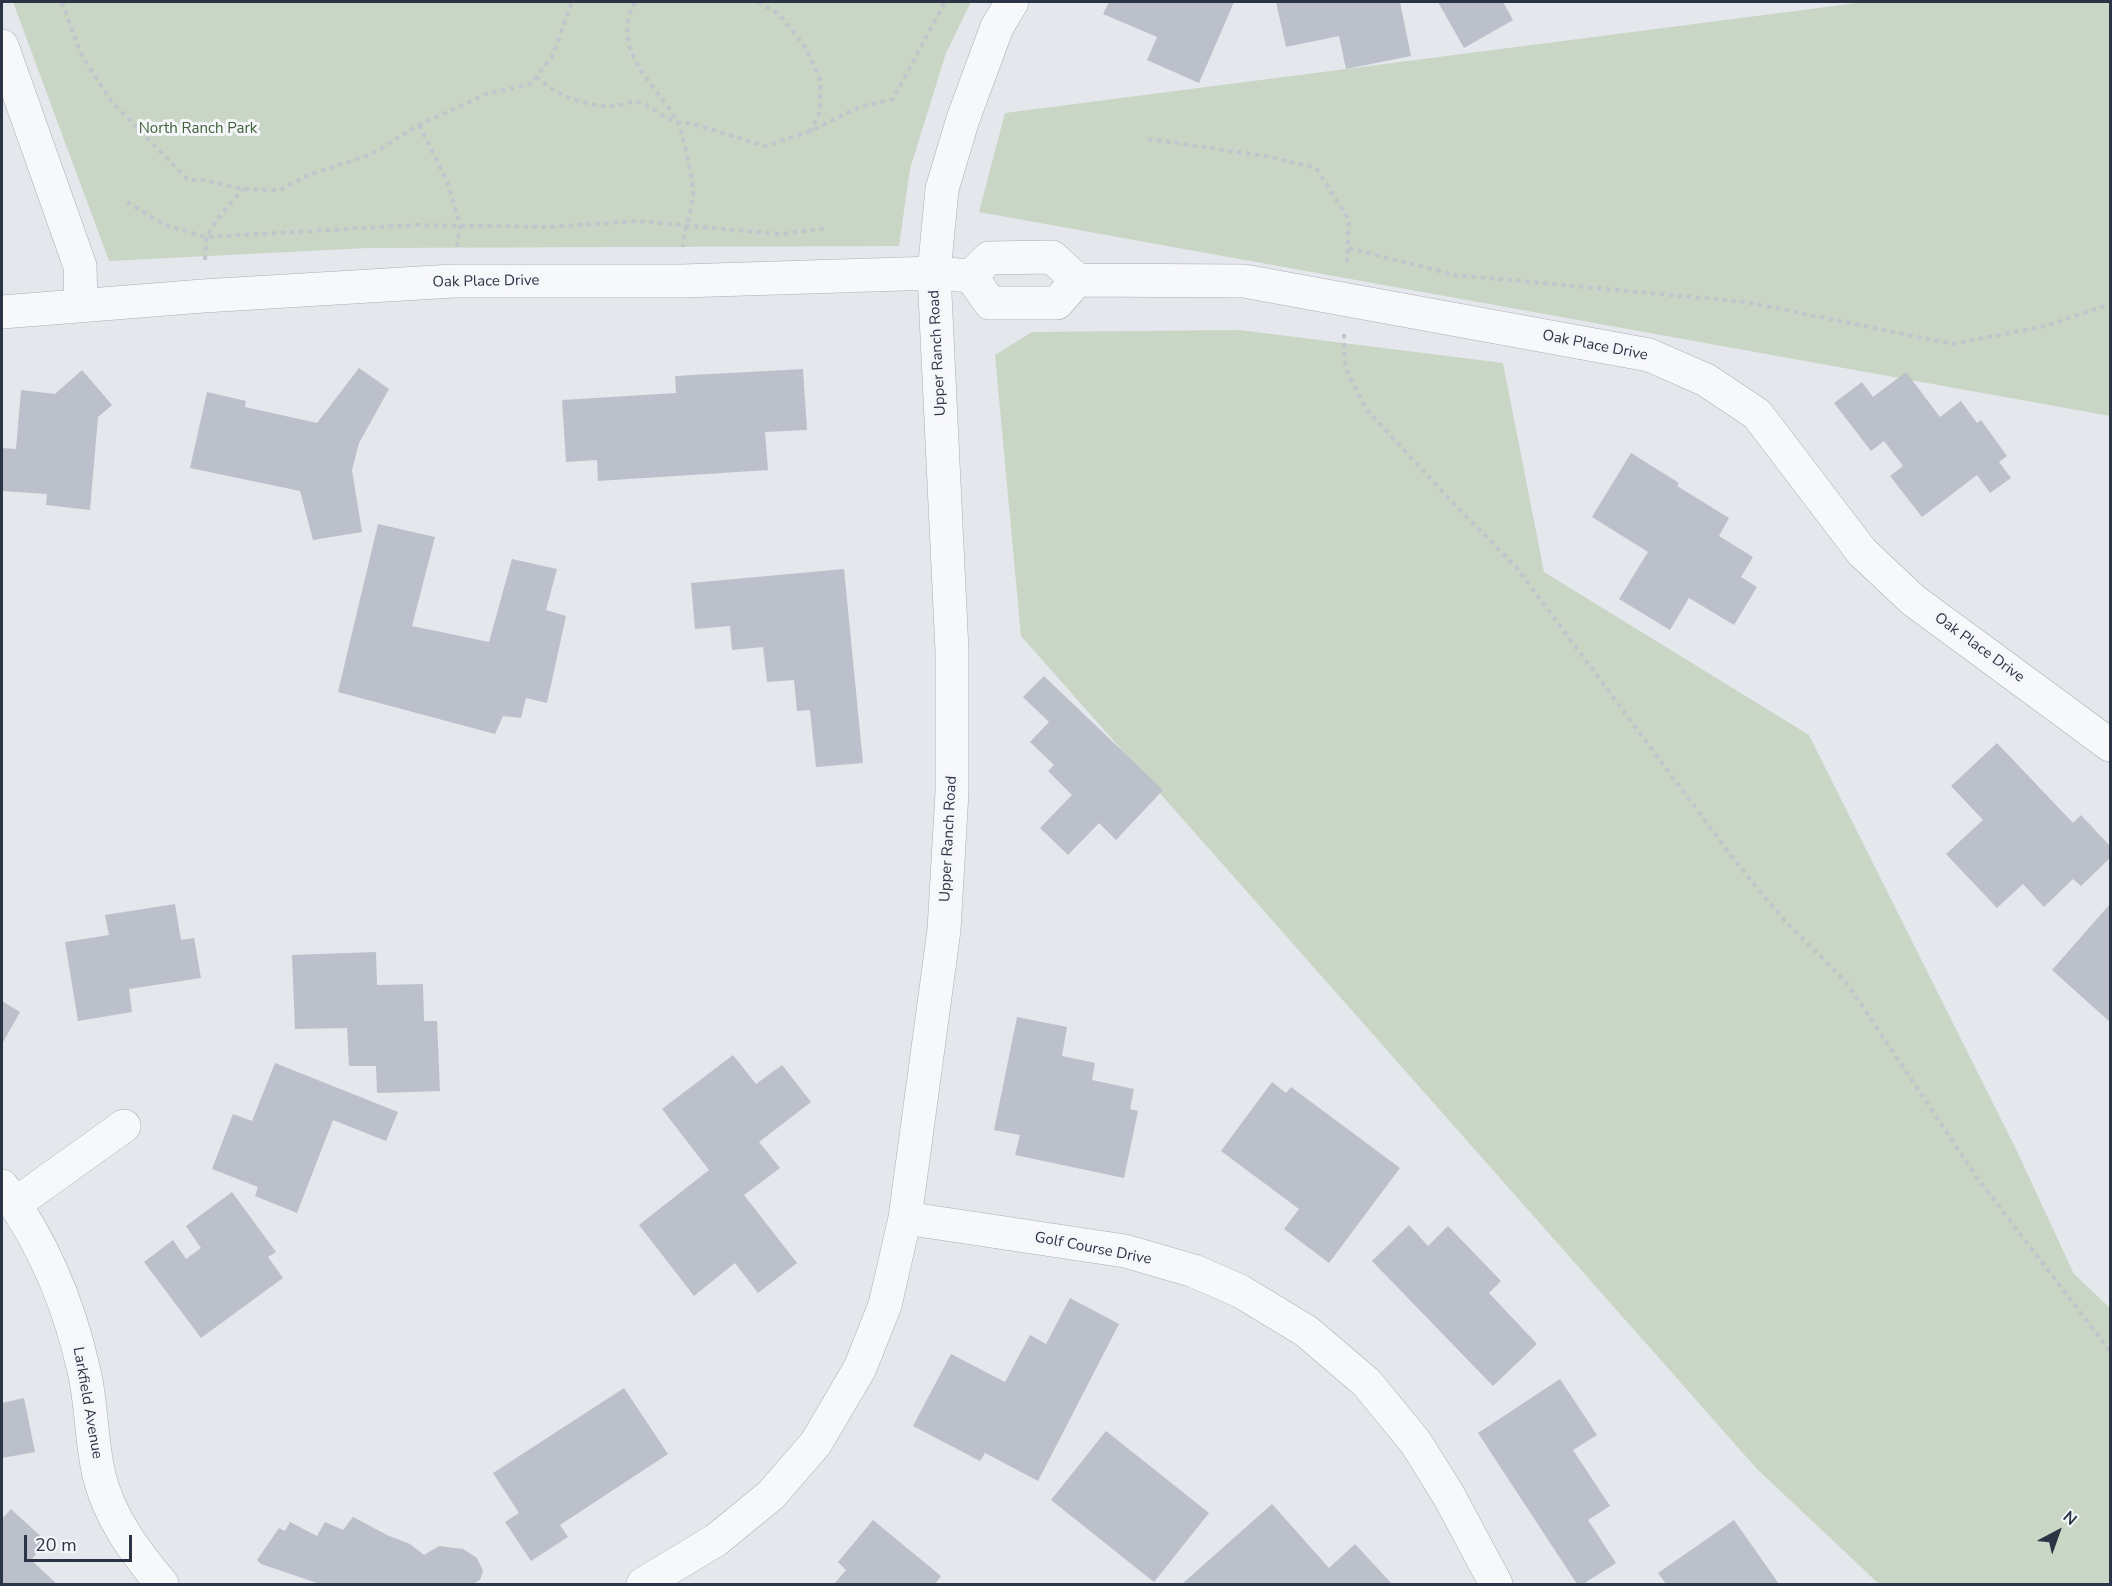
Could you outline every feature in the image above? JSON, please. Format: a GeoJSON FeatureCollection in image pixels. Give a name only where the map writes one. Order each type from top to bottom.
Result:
{"type":"FeatureCollection","features":[{"type":"Feature","properties":{"kind":"street","name":"Upper Ranch Road"},"geometry":{"type":"LineString","coordinates":[[643,1584],[716,1540],[771,1495],[816,1443],[860,1368],[885,1305],[905,1218],[944,930],[952,792],[952,651],[934,273],[942,189],[963,119],[997,27],[1012,2]]}},
{"type":"Feature","properties":{"kind":"street"},"geometry":{"type":"LineString","coordinates":[[2,46],[80,266],[81,305]]}},
{"type":"Feature","properties":{"kind":"street"},"geometry":{"type":"LineString","coordinates":[[1052,257],[1077,280],[1057,303],[990,303],[971,276],[989,258],[1052,257]]}},
{"type":"Feature","properties":{"kind":"street","name":"Oak Place Drive"},"geometry":{"type":"LineString","coordinates":[[2,312],[203,296],[453,281],[682,281],[934,273],[971,276]]}},
{"type":"Feature","properties":{"kind":"street","name":"Oak Place Drive"},"geometry":{"type":"LineString","coordinates":[[1077,280],[1244,281],[1648,355],[1706,380],[1757,414],[1862,552],[1913,600],[2110,745]]}},
{"type":"Feature","properties":{"kind":"street"},"geometry":{"type":"LineString","coordinates":[[8,1195],[124,1126]]}},
{"type":"Feature","properties":{"kind":"street","name":"Larkfield Avenue"},"geometry":{"type":"LineString","coordinates":[[8,1195],[45,1255],[68,1310],[84,1373],[99,1476],[111,1510],[134,1551],[162,1584]]}},
{"type":"Feature","properties":{"kind":"street","name":"Golf Course Drive"},"geometry":{"type":"LineString","coordinates":[[905,1218],[1125,1251],[1182,1268],[1240,1291],[1306,1331],[1367,1383],[1416,1443],[1449,1496],[1496,1584]]}},
{"type":"Feature","properties":{"kind":"path"},"geometry":{"type":"LineString","coordinates":[[62,2],[81,54],[111,101],[188,180],[204,180],[243,189],[280,190],[311,174],[370,155],[419,125],[486,94],[530,84],[552,57],[572,2]]}},
{"type":"Feature","properties":{"kind":"path"},"geometry":{"type":"LineString","coordinates":[[635,2],[628,15],[629,51],[679,124],[694,191],[683,235],[682,281]]}},
{"type":"Feature","properties":{"kind":"path"},"geometry":{"type":"LineString","coordinates":[[758,2],[778,14],[806,48],[821,82],[819,114],[811,131]]}},
{"type":"Feature","properties":{"kind":"path"},"geometry":{"type":"LineString","coordinates":[[536,76],[546,85],[575,101],[611,106],[637,102],[679,124],[690,123],[765,146],[811,131],[859,107],[893,99],[945,2]]}},
{"type":"Feature","properties":{"kind":"path"},"geometry":{"type":"LineString","coordinates":[[419,125],[447,181],[460,225],[453,281]]}},
{"type":"Feature","properties":{"kind":"path"},"geometry":{"type":"LineString","coordinates":[[1148,139],[1265,156],[1316,168],[1349,220],[1349,248],[1343,299],[1345,367],[1366,409],[1454,504],[1517,567],[1735,861],[1785,921],[1846,982],[1978,1179],[2110,1351]]}},
{"type":"Feature","properties":{"kind":"path"},"geometry":{"type":"LineString","coordinates":[[203,296],[206,237],[219,217],[243,189]]}},
{"type":"Feature","properties":{"kind":"path"},"geometry":{"type":"LineString","coordinates":[[127,202],[165,225],[206,237],[416,225],[549,226],[638,221],[780,234],[827,228]]}},
{"type":"Feature","properties":{"kind":"path"},"geometry":{"type":"LineString","coordinates":[[1349,248],[1455,275],[1746,302],[1953,344],[2046,326],[2110,304]]}},
{"type":"Feature","properties":{"kind":"green space","name":"North Ranch Park"},"geometry":{"type":"Polygon","coordinates":[[[13,2],[971,2],[946,53],[910,169],[899,246],[368,248],[109,261],[13,2]]]}},
{"type":"Feature","properties":{"kind":"green space"},"geometry":{"type":"Polygon","coordinates":[[[1865,2],[2110,2],[2110,416],[979,212],[1005,113],[1865,2]]]}},
{"type":"Feature","properties":{"kind":"green space"},"geometry":{"type":"Polygon","coordinates":[[[1239,330],[1503,363],[1544,572],[1809,735],[2015,1147],[2074,1274],[2110,1308],[2110,1584],[1879,1584],[1757,1469],[1021,636],[995,355],[1032,332],[1239,330]]]}},
{"type":"Feature","properties":{"kind":"building"},"geometry":{"type":"Polygon","coordinates":[[[1109,2],[1234,2],[1199,83],[1147,60],[1157,37],[1103,14],[1109,2]]]}},
{"type":"Feature","properties":{"kind":"building"},"geometry":{"type":"Polygon","coordinates":[[[1276,2],[1400,2],[1411,56],[1346,69],[1339,36],[1286,47],[1276,2]]]}},
{"type":"Feature","properties":{"kind":"building"},"geometry":{"type":"Polygon","coordinates":[[[1438,2],[1503,2],[1513,20],[1464,48],[1438,2]]]}},
{"type":"Feature","properties":{"kind":"building"},"geometry":{"type":"Polygon","coordinates":[[[359,368],[389,389],[359,443],[352,470],[362,532],[313,540],[300,491],[190,468],[207,392],[246,401],[245,407],[317,423],[359,368]]]}},
{"type":"Feature","properties":{"kind":"building"},"geometry":{"type":"Polygon","coordinates":[[[803,369],[807,430],[765,432],[768,470],[598,481],[597,460],[566,462],[562,400],[676,393],[675,376],[803,369]]]}},
{"type":"Feature","properties":{"kind":"building"},"geometry":{"type":"Polygon","coordinates":[[[82,370],[112,405],[98,417],[90,510],[46,505],[47,494],[2,491],[2,448],[16,449],[21,390],[55,394],[82,370]]]}},
{"type":"Feature","properties":{"kind":"building"},"geometry":{"type":"Polygon","coordinates":[[[1906,372],[1940,417],[1961,401],[1977,423],[1981,420],[2007,456],[1999,462],[2011,478],[1990,493],[1977,475],[1922,517],[1890,476],[1903,466],[1884,441],[1871,451],[1834,403],[1862,382],[1873,397],[1906,372]]]}},
{"type":"Feature","properties":{"kind":"building"},"geometry":{"type":"Polygon","coordinates":[[[1631,453],[1679,483],[1677,486],[1729,518],[1719,536],[1753,557],[1741,577],[1757,587],[1734,625],[1689,598],[1670,630],[1619,599],[1648,552],[1592,517],[1631,453]]]}},
{"type":"Feature","properties":{"kind":"building"},"geometry":{"type":"Polygon","coordinates":[[[378,524],[435,537],[412,626],[489,642],[512,559],[557,569],[546,610],[566,616],[547,703],[526,698],[521,718],[503,716],[495,734],[338,692],[378,524]]]}},
{"type":"Feature","properties":{"kind":"building"},"geometry":{"type":"Polygon","coordinates":[[[844,569],[863,763],[816,767],[810,710],[797,711],[794,680],[767,682],[763,647],[732,650],[730,626],[695,629],[691,583],[844,569]]]}},
{"type":"Feature","properties":{"kind":"building"},"geometry":{"type":"Polygon","coordinates":[[[1044,676],[1163,790],[1116,840],[1099,823],[1068,855],[1040,828],[1072,795],[1048,771],[1054,765],[1030,742],[1049,722],[1023,697],[1044,676]]]}},
{"type":"Feature","properties":{"kind":"building"},"geometry":{"type":"Polygon","coordinates":[[[1997,743],[2073,823],[2081,815],[2110,846],[2110,858],[2081,886],[2073,879],[2044,907],[2023,884],[1997,908],[1946,854],[1983,820],[1951,786],[1997,743]]]}},
{"type":"Feature","properties":{"kind":"building"},"geometry":{"type":"Polygon","coordinates":[[[175,904],[181,940],[194,938],[201,978],[129,989],[132,1012],[78,1021],[65,942],[109,935],[105,915],[175,904]]]}},
{"type":"Feature","properties":{"kind":"building"},"geometry":{"type":"Polygon","coordinates":[[[2110,904],[2110,1022],[2052,970],[2110,904]]]}},
{"type":"Feature","properties":{"kind":"building"},"geometry":{"type":"Polygon","coordinates":[[[376,952],[377,985],[423,984],[424,1021],[437,1021],[440,1091],[377,1093],[376,1066],[349,1066],[347,1028],[295,1029],[292,955],[376,952]]]}},
{"type":"Feature","properties":{"kind":"building"},"geometry":{"type":"Polygon","coordinates":[[[2,1001],[20,1012],[2,1044],[2,1001]]]}},
{"type":"Feature","properties":{"kind":"building"},"geometry":{"type":"Polygon","coordinates":[[[1017,1017],[1067,1027],[1062,1056],[1095,1063],[1092,1080],[1134,1089],[1130,1109],[1138,1111],[1124,1178],[1015,1155],[1020,1135],[994,1130],[1017,1017]]]}},
{"type":"Feature","properties":{"kind":"building"},"geometry":{"type":"Polygon","coordinates":[[[733,1055],[756,1084],[782,1065],[811,1102],[759,1142],[780,1168],[744,1195],[797,1263],[758,1293],[735,1263],[694,1296],[639,1225],[709,1170],[662,1109],[733,1055]]]}},
{"type":"Feature","properties":{"kind":"building"},"geometry":{"type":"Polygon","coordinates":[[[275,1063],[398,1112],[386,1141],[333,1120],[297,1213],[255,1196],[258,1187],[212,1169],[233,1114],[252,1121],[275,1063]]]}},
{"type":"Feature","properties":{"kind":"building"},"geometry":{"type":"Polygon","coordinates":[[[1272,1082],[1286,1093],[1291,1087],[1400,1168],[1329,1263],[1284,1229],[1299,1209],[1221,1151],[1272,1082]]]}},
{"type":"Feature","properties":{"kind":"building"},"geometry":{"type":"Polygon","coordinates":[[[232,1192],[276,1252],[268,1257],[283,1278],[201,1338],[144,1262],[173,1240],[186,1259],[201,1248],[186,1226],[232,1192]]]}},
{"type":"Feature","properties":{"kind":"building"},"geometry":{"type":"Polygon","coordinates":[[[1409,1225],[1428,1246],[1448,1226],[1501,1281],[1489,1293],[1537,1344],[1493,1386],[1372,1261],[1409,1225]]]}},
{"type":"Feature","properties":{"kind":"building"},"geometry":{"type":"Polygon","coordinates":[[[1070,1298],[1119,1324],[1038,1481],[985,1453],[980,1461],[913,1426],[951,1354],[1005,1382],[1030,1335],[1046,1344],[1070,1298]]]}},
{"type":"Feature","properties":{"kind":"building"},"geometry":{"type":"Polygon","coordinates":[[[1560,1379],[1597,1435],[1573,1450],[1610,1506],[1588,1520],[1616,1563],[1583,1584],[1577,1584],[1478,1433],[1560,1379]]]}},
{"type":"Feature","properties":{"kind":"building"},"geometry":{"type":"Polygon","coordinates":[[[624,1388],[668,1454],[560,1525],[568,1537],[531,1561],[505,1522],[519,1513],[493,1473],[624,1388]]]}},
{"type":"Feature","properties":{"kind":"building"},"geometry":{"type":"Polygon","coordinates":[[[24,1398],[35,1452],[2,1458],[2,1403],[24,1398]]]}},
{"type":"Feature","properties":{"kind":"building"},"geometry":{"type":"Polygon","coordinates":[[[1106,1431],[1209,1513],[1154,1582],[1051,1500],[1106,1431]]]}},
{"type":"Feature","properties":{"kind":"building"},"geometry":{"type":"Polygon","coordinates":[[[1272,1504],[1329,1568],[1355,1544],[1392,1584],[1182,1584],[1272,1504]]]}},
{"type":"Feature","properties":{"kind":"building"},"geometry":{"type":"Polygon","coordinates":[[[11,1509],[47,1542],[31,1560],[57,1584],[2,1584],[2,1519],[11,1509]]]}},
{"type":"Feature","properties":{"kind":"building"},"geometry":{"type":"Polygon","coordinates":[[[353,1517],[410,1544],[424,1555],[439,1546],[463,1549],[477,1558],[483,1571],[480,1580],[473,1584],[320,1584],[261,1564],[257,1560],[279,1528],[285,1531],[290,1522],[317,1536],[325,1522],[343,1530],[353,1517]]]}},
{"type":"Feature","properties":{"kind":"building"},"geometry":{"type":"Polygon","coordinates":[[[873,1520],[941,1576],[935,1584],[834,1584],[846,1570],[838,1562],[873,1520]]]}},
{"type":"Feature","properties":{"kind":"building"},"geometry":{"type":"Polygon","coordinates":[[[1734,1520],[1779,1584],[1666,1584],[1658,1573],[1734,1520]]]}}]}
